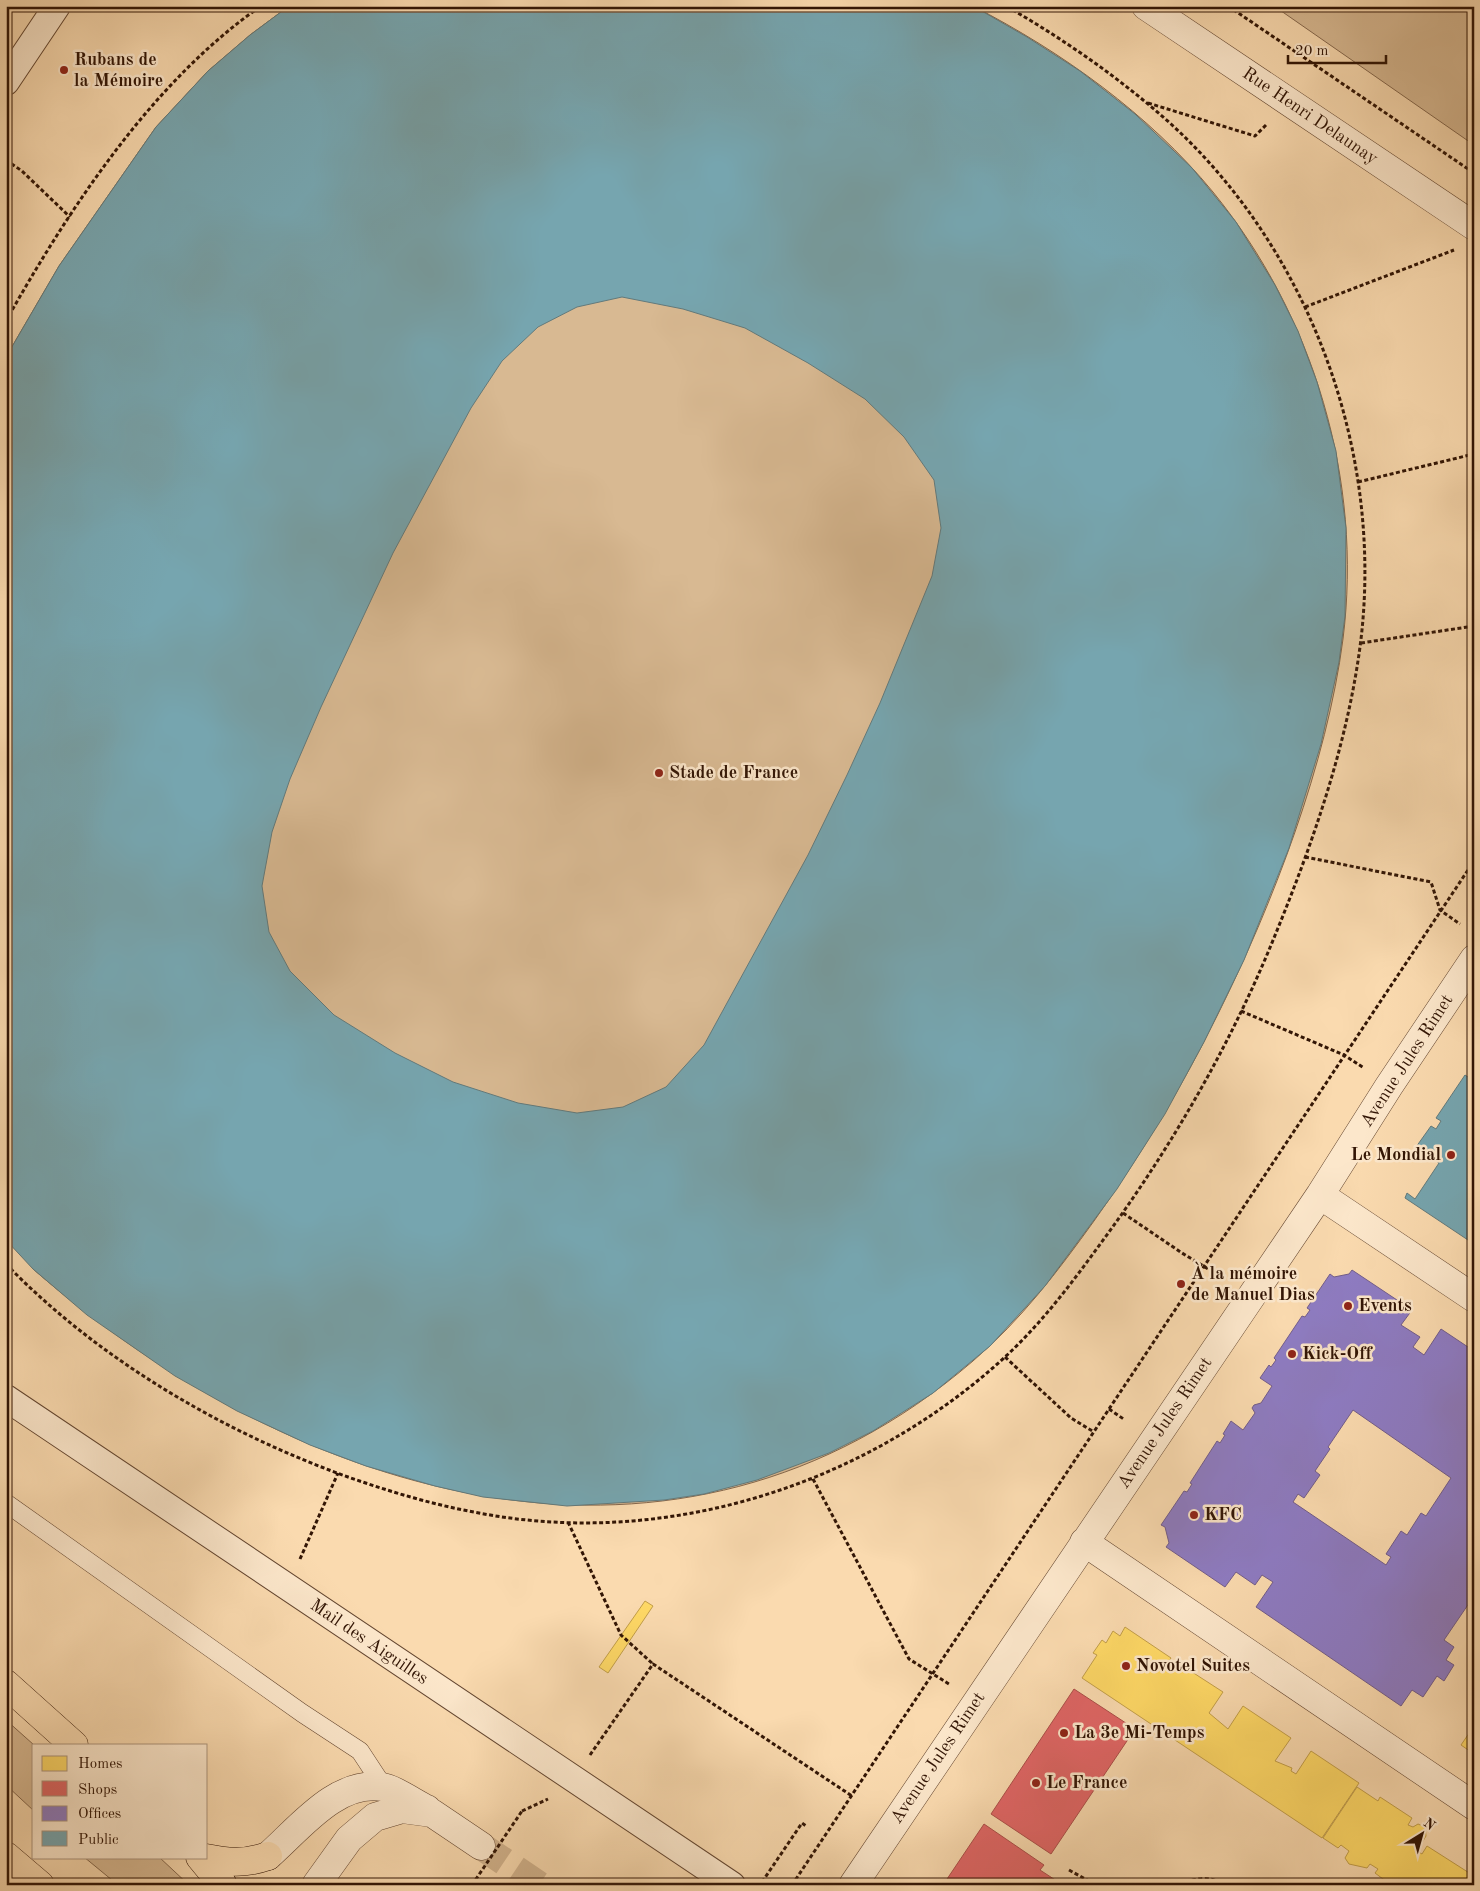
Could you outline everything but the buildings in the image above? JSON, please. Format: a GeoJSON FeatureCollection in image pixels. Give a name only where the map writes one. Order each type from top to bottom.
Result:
{"type":"FeatureCollection","features":[{"type":"Feature","properties":{"kind":"highway"},"geometry":{"type":"LineString","coordinates":[[6,1684],[73,1744]]}},
{"type":"Feature","properties":{"kind":"highway"},"geometry":{"type":"LineString","coordinates":[[6,1856],[40,1885]]}},
{"type":"Feature","properties":{"kind":"highway"},"geometry":{"type":"LineString","coordinates":[[205,1858],[227,1862],[249,1863],[268,1856]]}},
{"type":"Feature","properties":{"kind":"highway"},"geometry":{"type":"LineString","coordinates":[[201,1858],[223,1885]]}},
{"type":"Feature","properties":{"kind":"street"},"geometry":{"type":"LineString","coordinates":[[6,82],[57,6]]}},
{"type":"Feature","properties":{"kind":"street","name":"Rue Henri Delaunay"},"geometry":{"type":"LineString","coordinates":[[1146,6],[1474,226]]}},
{"type":"Feature","properties":{"kind":"street","name":"Avenue Jules Rimet"},"geometry":{"type":"LineString","coordinates":[[854,1885],[1320,1195],[1384,1094],[1474,959]]}},
{"type":"Feature","properties":{"kind":"street"},"geometry":{"type":"LineString","coordinates":[[1320,1195],[1474,1298]]}},
{"type":"Feature","properties":{"kind":"street","name":"Mail des Aiguilles"},"geometry":{"type":"LineString","coordinates":[[6,1398],[732,1885]]}},
{"type":"Feature","properties":{"kind":"street"},"geometry":{"type":"LineString","coordinates":[[1084,1542],[1474,1806]]}},
{"type":"Feature","properties":{"kind":"street"},"geometry":{"type":"LineString","coordinates":[[268,1856],[329,1802],[350,1790],[383,1786],[432,1812],[481,1846]]}},
{"type":"Feature","properties":{"kind":"street"},"geometry":{"type":"LineString","coordinates":[[316,1885],[349,1839],[375,1817],[402,1809],[432,1812]]}},
{"type":"Feature","properties":{"kind":"lane"},"geometry":{"type":"LineString","coordinates":[[6,1502],[302,1713],[360,1751],[383,1786]]}},
{"type":"Feature","properties":{"kind":"path"},"geometry":{"type":"LineString","coordinates":[[6,321],[70,217],[135,126],[160,96],[194,61],[260,6]]}},
{"type":"Feature","properties":{"kind":"path"},"geometry":{"type":"LineString","coordinates":[[6,1264],[65,1318],[118,1358],[167,1390],[230,1426],[338,1473],[431,1502],[480,1514],[568,1522],[642,1520],[692,1513],[764,1496],[813,1478],[861,1457],[906,1432],[959,1396],[1005,1357],[1062,1296],[1123,1213],[1182,1122],[1241,1011],[1281,920],[1306,857],[1347,720],[1360,644],[1365,573],[1358,482],[1346,420],[1334,379],[1305,307],[1278,256],[1235,194],[1187,139],[1145,102],[1089,58],[1006,6]]}},
{"type":"Feature","properties":{"kind":"path"},"geometry":{"type":"LineString","coordinates":[[1228,6],[1474,173]]}},
{"type":"Feature","properties":{"kind":"path"},"geometry":{"type":"LineString","coordinates":[[1145,102],[1255,136],[1272,119]]}},
{"type":"Feature","properties":{"kind":"path"},"geometry":{"type":"LineString","coordinates":[[6,160],[22,171],[70,217]]}},
{"type":"Feature","properties":{"kind":"path"},"geometry":{"type":"LineString","coordinates":[[1305,307],[1457,249]]}},
{"type":"Feature","properties":{"kind":"path"},"geometry":{"type":"LineString","coordinates":[[1358,482],[1474,454]]}},
{"type":"Feature","properties":{"kind":"path"},"geometry":{"type":"LineString","coordinates":[[1360,644],[1474,626]]}},
{"type":"Feature","properties":{"kind":"path"},"geometry":{"type":"LineString","coordinates":[[1306,857],[1431,882],[1440,910],[1460,924]]}},
{"type":"Feature","properties":{"kind":"path"},"geometry":{"type":"LineString","coordinates":[[792,1885],[1474,861]]}},
{"type":"Feature","properties":{"kind":"path"},"geometry":{"type":"LineString","coordinates":[[1241,1011],[1344,1055],[1364,1068]]}},
{"type":"Feature","properties":{"kind":"path"},"geometry":{"type":"LineString","coordinates":[[1123,1213],[1223,1278]]}},
{"type":"Feature","properties":{"kind":"path"},"geometry":{"type":"LineString","coordinates":[[1005,1357],[1071,1418],[1094,1432]]}},
{"type":"Feature","properties":{"kind":"path"},"geometry":{"type":"LineString","coordinates":[[1109,1409],[1125,1420]]}},
{"type":"Feature","properties":{"kind":"path"},"geometry":{"type":"LineString","coordinates":[[285,1586],[306,1550],[338,1473]]}},
{"type":"Feature","properties":{"kind":"path"},"geometry":{"type":"LineString","coordinates":[[813,1478],[909,1659],[949,1684]]}},
{"type":"Feature","properties":{"kind":"path"},"geometry":{"type":"LineString","coordinates":[[568,1522],[621,1635],[653,1664],[852,1796]]}},
{"type":"Feature","properties":{"kind":"path"},"geometry":{"type":"LineString","coordinates":[[574,1779],[653,1664]]}},
{"type":"Feature","properties":{"kind":"path"},"geometry":{"type":"LineString","coordinates":[[472,1885],[522,1811]]}},
{"type":"Feature","properties":{"kind":"path"},"geometry":{"type":"LineString","coordinates":[[761,1885],[802,1823],[806,1826]]}},
{"type":"Feature","properties":{"kind":"path"},"geometry":{"type":"LineString","coordinates":[[1069,1870],[1096,1885]]}},
{"type":"Feature","properties":{"kind":"path"},"geometry":{"type":"LineString","coordinates":[[1173,1885],[1197,1879],[1217,1880],[1223,1885]]}},
{"type":"Feature","properties":{"kind":"shaded area","name":"Stade de France"},"geometry":{"type":"Polygon","coordinates":[[[289,6],[973,6],[1071,64],[1132,111],[1188,163],[1213,192],[1248,240],[1279,292],[1304,346],[1323,402],[1337,460],[1345,520],[1347,579],[1343,639],[1335,686],[1311,783],[1277,880],[1238,973],[1190,1069],[1144,1146],[1094,1221],[1038,1294],[991,1345],[973,1361],[859,1439],[739,1486],[616,1505],[492,1497],[370,1467],[251,1417],[138,1350],[33,1269],[6,357],[59,266],[156,127],[208,71],[250,35],[289,6]]]}},
{"type":"Feature","properties":{"kind":"shaded area"},"geometry":{"type":"Polygon","coordinates":[[[1274,6],[1474,6],[1474,145],[1274,6]]]}},
{"type":"Feature","properties":{"kind":"shaded area"},"geometry":{"type":"Polygon","coordinates":[[[6,1720],[33,1744],[32,1809],[6,1785],[6,1720]]]}},
{"type":"Feature","properties":{"kind":"shaded area"},"geometry":{"type":"Polygon","coordinates":[[[85,1858],[160,1858],[189,1885],[118,1885],[85,1858]]]}},
{"type":"Feature","properties":{"kind":"tunnel"},"geometry":{"type":"LineString","coordinates":[[481,1846],[539,1885]]}},
{"type":"Feature","properties":{"kind":"place","name":"Rubans de la Mémoire"},"geometry":{"type":"Point","coordinates":[64,70]}},
{"type":"Feature","properties":{"kind":"place","name":"Stade de France"},"geometry":{"type":"Point","coordinates":[659,773]}},
{"type":"Feature","properties":{"kind":"place","name":"Le Mondial"},"geometry":{"type":"Point","coordinates":[1451,1155]}},
{"type":"Feature","properties":{"kind":"place","name":"À la mémoire de Manuel Dias"},"geometry":{"type":"Point","coordinates":[1181,1284]}},
{"type":"Feature","properties":{"kind":"place","name":"Events"},"geometry":{"type":"Point","coordinates":[1348,1306]}},
{"type":"Feature","properties":{"kind":"place","name":"Kick-Off"},"geometry":{"type":"Point","coordinates":[1292,1354]}},
{"type":"Feature","properties":{"kind":"place","name":"KFC"},"geometry":{"type":"Point","coordinates":[1194,1515]}},
{"type":"Feature","properties":{"kind":"place","name":"Novotel Suites"},"geometry":{"type":"Point","coordinates":[1126,1666]}},
{"type":"Feature","properties":{"kind":"place","name":"La 3e Mi-Temps"},"geometry":{"type":"Point","coordinates":[1064,1733]}},
{"type":"Feature","properties":{"kind":"place","name":"Le France"},"geometry":{"type":"Point","coordinates":[1036,1783]}}]}
